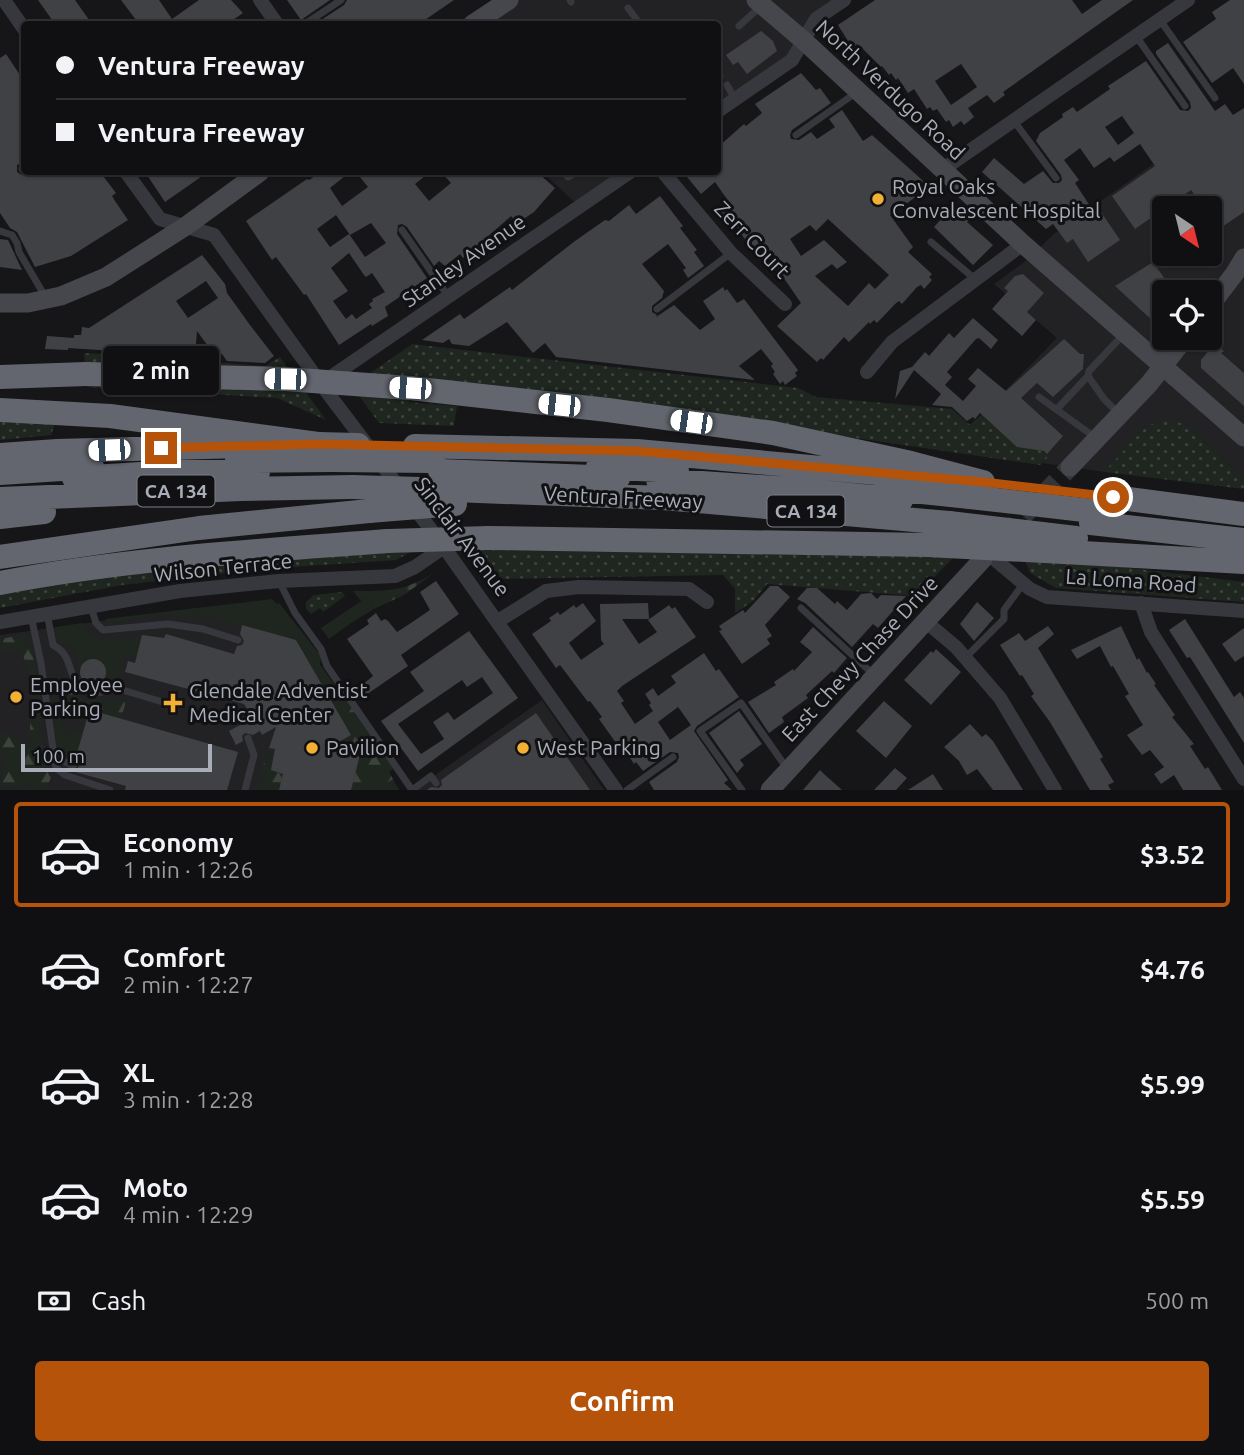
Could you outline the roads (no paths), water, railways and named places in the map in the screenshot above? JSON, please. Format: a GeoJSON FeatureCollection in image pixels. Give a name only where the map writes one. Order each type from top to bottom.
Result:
{"type":"FeatureCollection","features":[{"type":"Feature","properties":{"kind":"highway"},"geometry":{"type":"LineString","coordinates":[[5,370],[285,379],[410,388],[608,410],[773,433],[911,463],[966,502]]}},
{"type":"Feature","properties":{"kind":"highway"},"geometry":{"type":"LineString","coordinates":[[0,410],[110,416],[335,466]]}},
{"type":"Feature","properties":{"kind":"highway","name":"Ventura Freeway"},"geometry":{"type":"LineString","coordinates":[[0,455],[57,451],[335,466],[441,474],[663,498],[966,502],[1089,524],[1233,512]]}},
{"type":"Feature","properties":{"kind":"highway","name":"Ventura Freeway"},"geometry":{"type":"LineString","coordinates":[[0,499],[241,489],[335,466],[441,474],[637,451],[966,502],[1089,524],[1244,560]]}},
{"type":"Feature","properties":{"kind":"highway"},"geometry":{"type":"LineString","coordinates":[[0,473],[195,463],[335,466]]}},
{"type":"Feature","properties":{"kind":"highway"},"geometry":{"type":"LineString","coordinates":[[0,483],[174,472],[335,466]]}},
{"type":"Feature","properties":{"kind":"highway"},"geometry":{"type":"LineString","coordinates":[[0,558],[199,528],[369,511],[441,474],[625,478],[966,502]]}},
{"type":"Feature","properties":{"kind":"highway"},"geometry":{"type":"LineString","coordinates":[[0,517],[241,489]]}},
{"type":"Feature","properties":{"kind":"highway"},"geometry":{"type":"LineString","coordinates":[[0,583],[69,569],[388,541],[489,538],[928,545],[1089,524],[1244,529]]}},
{"type":"Feature","properties":{"kind":"highway"},"geometry":{"type":"LineString","coordinates":[[1089,524],[1244,540]]}},
{"type":"Feature","properties":{"kind":"main road"},"geometry":{"type":"LineString","coordinates":[[477,21],[509,0]]}},
{"type":"Feature","properties":{"kind":"main road","name":"North Verdugo Road"},"geometry":{"type":"LineString","coordinates":[[759,3],[803,40],[1023,244],[1241,431]]}},
{"type":"Feature","properties":{"kind":"main road"},"geometry":{"type":"LineString","coordinates":[[0,303],[28,303],[61,296],[107,277],[186,226],[256,175]]}},
{"type":"Feature","properties":{"kind":"main road"},"geometry":{"type":"LineString","coordinates":[[1222,290],[1244,258]]}},
{"type":"Feature","properties":{"kind":"main road"},"geometry":{"type":"LineString","coordinates":[[1070,467],[1176,350]]}},
{"type":"Feature","properties":{"kind":"main road","name":"East Chevy Chase Drive"},"geometry":{"type":"LineString","coordinates":[[771,790],[985,556]]}},
{"type":"Feature","properties":{"kind":"street"},"geometry":{"type":"LineString","coordinates":[[4,0],[21,25]]}},
{"type":"Feature","properties":{"kind":"street"},"geometry":{"type":"LineString","coordinates":[[260,0],[274,21]]}},
{"type":"Feature","properties":{"kind":"street"},"geometry":{"type":"LineString","coordinates":[[721,109],[792,60],[817,19],[843,0]]}},
{"type":"Feature","properties":{"kind":"street"},"geometry":{"type":"LineString","coordinates":[[942,170],[1188,0]]}},
{"type":"Feature","properties":{"kind":"street","name":"Sinclair Avenue"},"geometry":{"type":"LineString","coordinates":[[128,175],[160,219],[214,235],[321,384],[498,621],[610,787]]}},
{"type":"Feature","properties":{"kind":"street","name":"Stanley Avenue"},"geometry":{"type":"LineString","coordinates":[[321,384],[626,175]]}},
{"type":"Feature","properties":{"kind":"street","name":"Zerr Court"},"geometry":{"type":"LineString","coordinates":[[666,175],[731,253],[785,304]]}},
{"type":"Feature","properties":{"kind":"street"},"geometry":{"type":"LineString","coordinates":[[867,372],[892,342],[1023,244]]}},
{"type":"Feature","properties":{"kind":"street","name":"Wilson Terrace"},"geometry":{"type":"LineString","coordinates":[[0,622],[180,591],[279,581],[395,576],[415,567],[444,547]]}},
{"type":"Feature","properties":{"kind":"street","name":"La Loma Road"},"geometry":{"type":"LineString","coordinates":[[985,556],[1047,597],[1244,611]]}},
{"type":"Feature","properties":{"kind":"street"},"geometry":{"type":"LineString","coordinates":[[498,621],[546,591],[579,587],[689,589],[707,602]]}},
{"type":"Feature","properties":{"kind":"street"},"geometry":{"type":"LineString","coordinates":[[1141,603],[1150,632],[1244,779]]}},
{"type":"Feature","properties":{"kind":"street"},"geometry":{"type":"LineString","coordinates":[[925,621],[956,647],[1000,698],[1055,790]]}},
{"type":"Feature","properties":{"kind":"lane"},"geometry":{"type":"LineString","coordinates":[[310,21],[341,0]]}},
{"type":"Feature","properties":{"kind":"lane"},"geometry":{"type":"LineString","coordinates":[[739,26],[759,3]]}},
{"type":"Feature","properties":{"kind":"lane"},"geometry":{"type":"LineString","coordinates":[[628,8],[638,21]]}},
{"type":"Feature","properties":{"kind":"lane"},"geometry":{"type":"LineString","coordinates":[[1160,20],[1215,98]]}},
{"type":"Feature","properties":{"kind":"lane"},"geometry":{"type":"LineString","coordinates":[[1136,36],[1185,106]]}},
{"type":"Feature","properties":{"kind":"lane"},"geometry":{"type":"LineString","coordinates":[[727,85],[736,99]]}},
{"type":"Feature","properties":{"kind":"lane"},"geometry":{"type":"LineString","coordinates":[[796,135],[857,91]]}},
{"type":"Feature","properties":{"kind":"lane"},"geometry":{"type":"LineString","coordinates":[[1014,121],[1056,178]]}},
{"type":"Feature","properties":{"kind":"lane"},"geometry":{"type":"LineString","coordinates":[[402,230],[449,296]]}},
{"type":"Feature","properties":{"kind":"lane"},"geometry":{"type":"LineString","coordinates":[[0,231],[12,235],[46,299]]}},
{"type":"Feature","properties":{"kind":"lane"},"geometry":{"type":"LineString","coordinates":[[932,242],[975,280]]}},
{"type":"Feature","properties":{"kind":"lane"},"geometry":{"type":"LineString","coordinates":[[657,309],[731,253]]}},
{"type":"Feature","properties":{"kind":"lane"},"geometry":{"type":"LineString","coordinates":[[1057,409],[1126,332]]}},
{"type":"Feature","properties":{"kind":"lane"},"geometry":{"type":"LineString","coordinates":[[1088,376],[1119,415]]}},
{"type":"Feature","properties":{"kind":"lane"},"geometry":{"type":"LineString","coordinates":[[1040,397],[1097,439]]}},
{"type":"Feature","properties":{"kind":"lane"},"geometry":{"type":"LineString","coordinates":[[279,581],[295,613],[321,649],[327,666],[412,790],[431,776],[436,783]]}},
{"type":"Feature","properties":{"kind":"lane"},"geometry":{"type":"LineString","coordinates":[[965,658],[1004,618],[1004,610],[1024,583]]}},
{"type":"Feature","properties":{"kind":"lane"},"geometry":{"type":"LineString","coordinates":[[91,606],[96,624],[103,630],[168,624],[203,629],[238,640]]}},
{"type":"Feature","properties":{"kind":"lane"},"geometry":{"type":"LineString","coordinates":[[802,608],[875,676]]}},
{"type":"Feature","properties":{"kind":"lane"},"geometry":{"type":"LineString","coordinates":[[47,613],[53,645],[63,650],[70,672],[81,690],[96,693],[119,689],[166,703]]}},
{"type":"Feature","properties":{"kind":"lane"},"geometry":{"type":"LineString","coordinates":[[30,616],[41,663],[56,768],[65,775],[110,790]]}},
{"type":"Feature","properties":{"kind":"lane"},"geometry":{"type":"LineString","coordinates":[[742,790],[701,731],[741,703],[788,770]]}},
{"type":"Feature","properties":{"kind":"lane"},"geometry":{"type":"LineString","coordinates":[[245,790],[254,755],[248,738]]}},
{"type":"Feature","properties":{"kind":"lane"},"geometry":{"type":"LineString","coordinates":[[54,756],[73,766]]}},
{"type":"Feature","properties":{"kind":"lane"},"geometry":{"type":"LineString","coordinates":[[627,790],[673,757]]}},
{"type":"Feature","properties":{"kind":"tunnel"},"geometry":{"type":"LineString","coordinates":[[1003,537],[1070,467]]}},
{"type":"Feature","properties":{"kind":"place","name":"Royal Oaks Convalescent Hospital"},"geometry":{"type":"Point","coordinates":[878,199]}},
{"type":"Feature","properties":{"kind":"place","name":"Employee Parking"},"geometry":{"type":"Point","coordinates":[16,697]}},
{"type":"Feature","properties":{"kind":"place","name":"Glendale Adventist Medical Center"},"geometry":{"type":"Point","coordinates":[173,703]}},
{"type":"Feature","properties":{"kind":"place","name":"Pavilion"},"geometry":{"type":"Point","coordinates":[312,748]}},
{"type":"Feature","properties":{"kind":"place","name":"West Parking"},"geometry":{"type":"Point","coordinates":[523,748]}}]}
